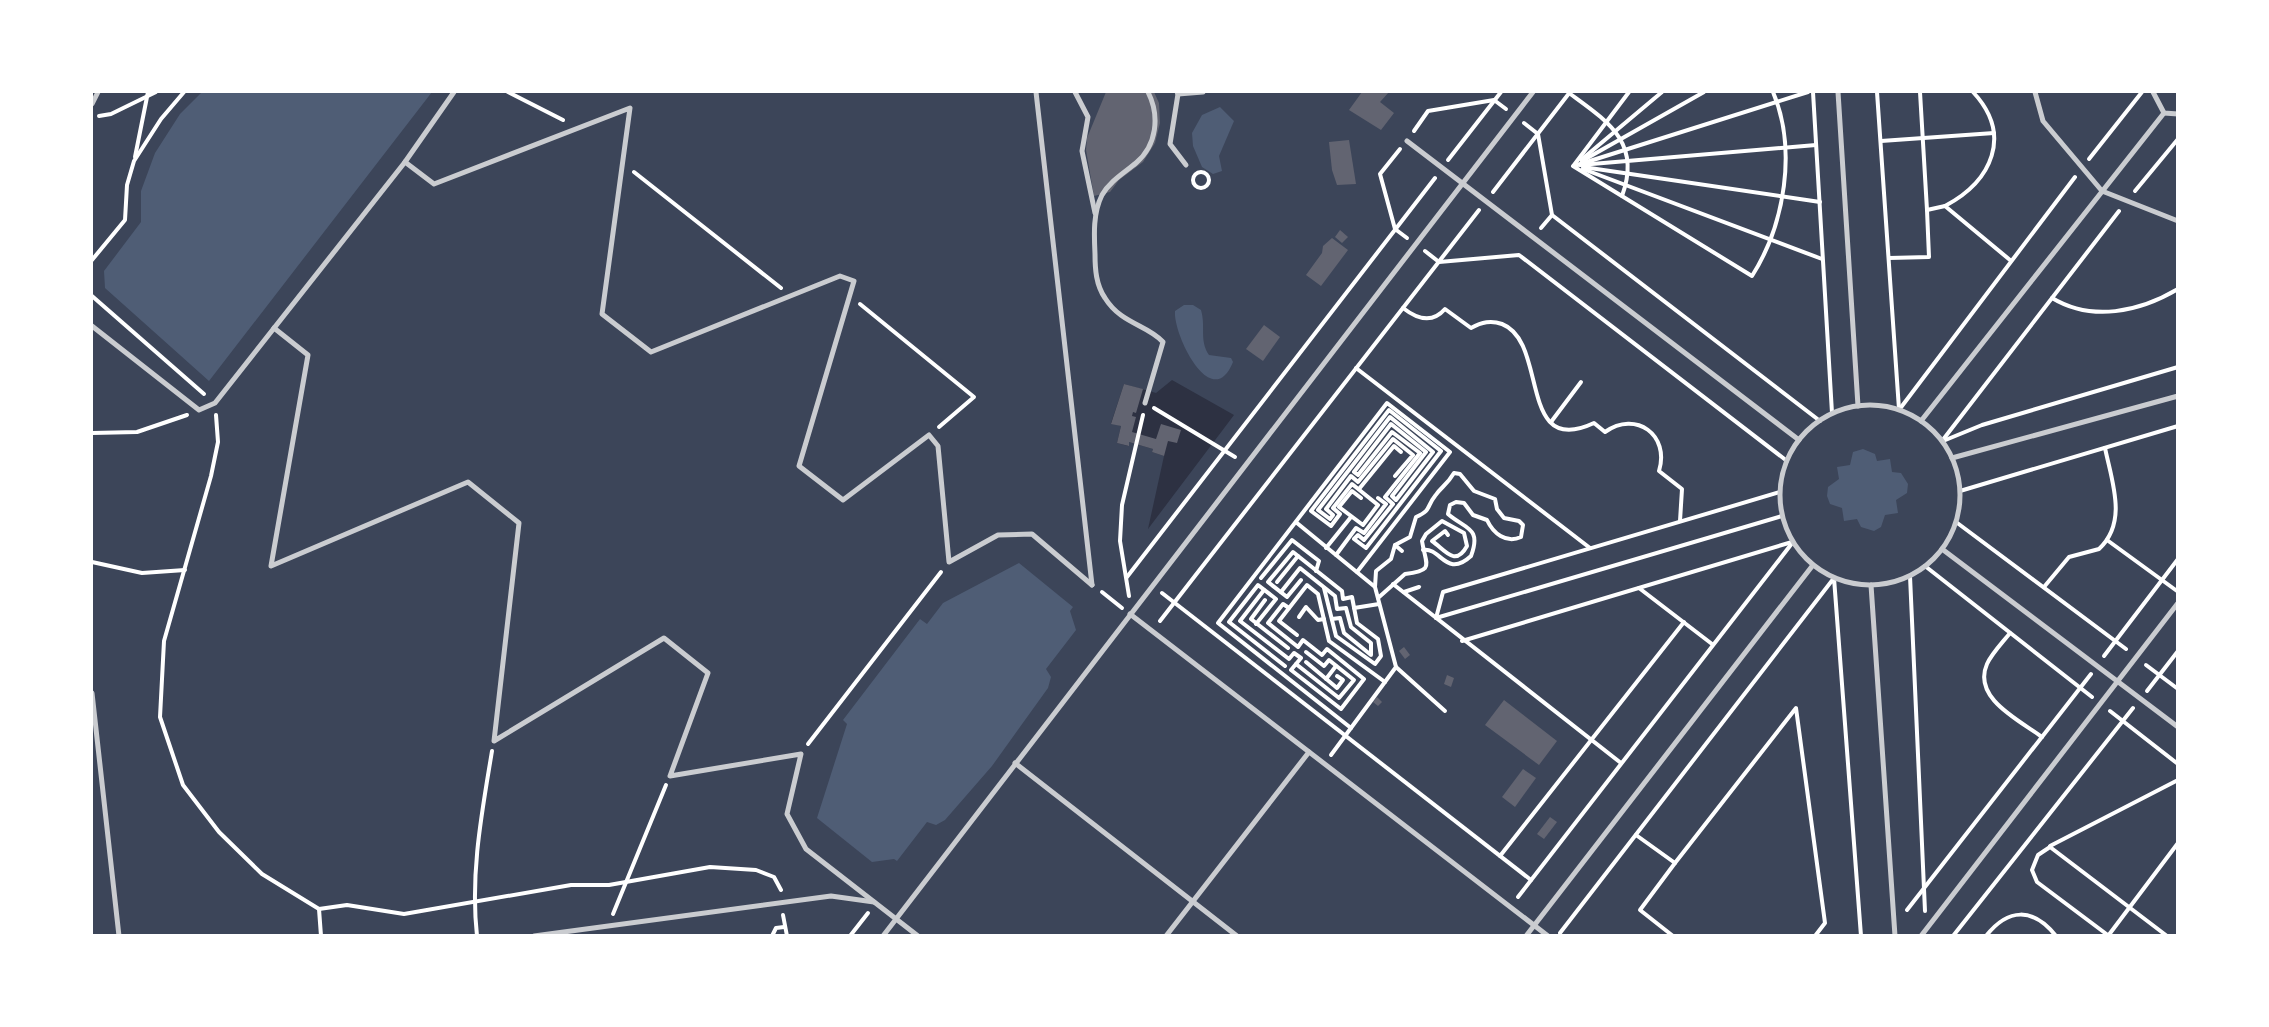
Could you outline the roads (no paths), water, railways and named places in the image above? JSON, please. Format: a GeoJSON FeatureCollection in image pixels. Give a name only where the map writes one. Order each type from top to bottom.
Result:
{"type":"FeatureCollection","features":[{"type":"Feature","properties":{"kind":"street"},"geometry":{"type":"LineString","coordinates":[[92,104],[98,92]]}},
{"type":"Feature","properties":{"kind":"street"},"geometry":{"type":"LineString","coordinates":[[92,326],[199,410],[215,403],[405,162],[454,92]]}},
{"type":"Feature","properties":{"kind":"street"},"geometry":{"type":"LineString","coordinates":[[405,162],[434,184],[630,108],[602,314],[651,352],[840,276],[854,281],[799,466],[843,500],[929,435],[938,446],[949,562],[998,535],[1032,534],[1092,585],[1036,92]]}},
{"type":"Feature","properties":{"kind":"street"},"geometry":{"type":"LineString","coordinates":[[1075,92],[1088,117],[1082,151],[1095,215],[1096,274],[1104,297],[1120,315],[1163,342],[1145,403]]}},
{"type":"Feature","properties":{"kind":"street"},"geometry":{"type":"LineString","coordinates":[[1095,215],[1103,194],[1114,180],[1138,161],[1151,142],[1156,116],[1148,92]]}},
{"type":"Feature","properties":{"kind":"street"},"geometry":{"type":"LineString","coordinates":[[1186,165],[1170,144],[1177,93],[1203,92]]}},
{"type":"Feature","properties":{"kind":"street"},"geometry":{"type":"LineString","coordinates":[[883,936],[1533,92]]}},
{"type":"Feature","properties":{"kind":"street"},"geometry":{"type":"LineString","coordinates":[[1838,92],[1858,406]]}},
{"type":"Feature","properties":{"kind":"street"},"geometry":{"type":"LineString","coordinates":[[2035,92],[2043,121],[2081,169],[2102,191],[2178,221]]}},
{"type":"Feature","properties":{"kind":"street"},"geometry":{"type":"LineString","coordinates":[[2153,92],[2164,113]]}},
{"type":"Feature","properties":{"kind":"street"},"geometry":{"type":"LineString","coordinates":[[1921,421],[2164,113]]}},
{"type":"Feature","properties":{"kind":"street"},"geometry":{"type":"LineString","coordinates":[[2164,113],[2178,114]]}},
{"type":"Feature","properties":{"kind":"street"},"geometry":{"type":"LineString","coordinates":[[1407,141],[1799,440]]}},
{"type":"Feature","properties":{"kind":"street"},"geometry":{"type":"LineString","coordinates":[[274,328],[308,355],[271,566],[468,482],[519,523],[494,741],[664,638],[708,674],[670,776],[801,754],[787,814],[806,849],[918,936]]}},
{"type":"Feature","properties":{"kind":"street"},"geometry":{"type":"LineString","coordinates":[[1952,458],[2178,396]]}},
{"type":"Feature","properties":{"kind":"street"},"geometry":{"type":"LineString","coordinates":[[1878,405],[1899,410],[1921,421],[1942,441],[1952,458],[1960,491],[1956,522],[1942,549],[1925,566],[1910,576],[1891,583],[1871,585],[1834,578],[1813,565],[1792,542],[1782,516],[1780,492],[1787,461],[1799,440],[1820,420],[1832,413],[1858,406],[1878,405]]}},
{"type":"Feature","properties":{"kind":"street"},"geometry":{"type":"LineString","coordinates":[[1942,549],[2178,727]]}},
{"type":"Feature","properties":{"kind":"street"},"geometry":{"type":"LineString","coordinates":[[1526,936],[1813,565]]}},
{"type":"Feature","properties":{"kind":"street"},"geometry":{"type":"LineString","coordinates":[[1871,585],[1895,936]]}},
{"type":"Feature","properties":{"kind":"street"},"geometry":{"type":"LineString","coordinates":[[1921,936],[2178,603]]}},
{"type":"Feature","properties":{"kind":"street"},"geometry":{"type":"LineString","coordinates":[[1130,614],[1548,936]]}},
{"type":"Feature","properties":{"kind":"street"},"geometry":{"type":"LineString","coordinates":[[92,693],[119,936]]}},
{"type":"Feature","properties":{"kind":"street"},"geometry":{"type":"LineString","coordinates":[[1166,936],[1309,752]]}},
{"type":"Feature","properties":{"kind":"street"},"geometry":{"type":"LineString","coordinates":[[1015,763],[1238,936]]}},
{"type":"Feature","properties":{"kind":"street"},"geometry":{"type":"LineString","coordinates":[[534,936],[831,896],[876,903]]}}]}
